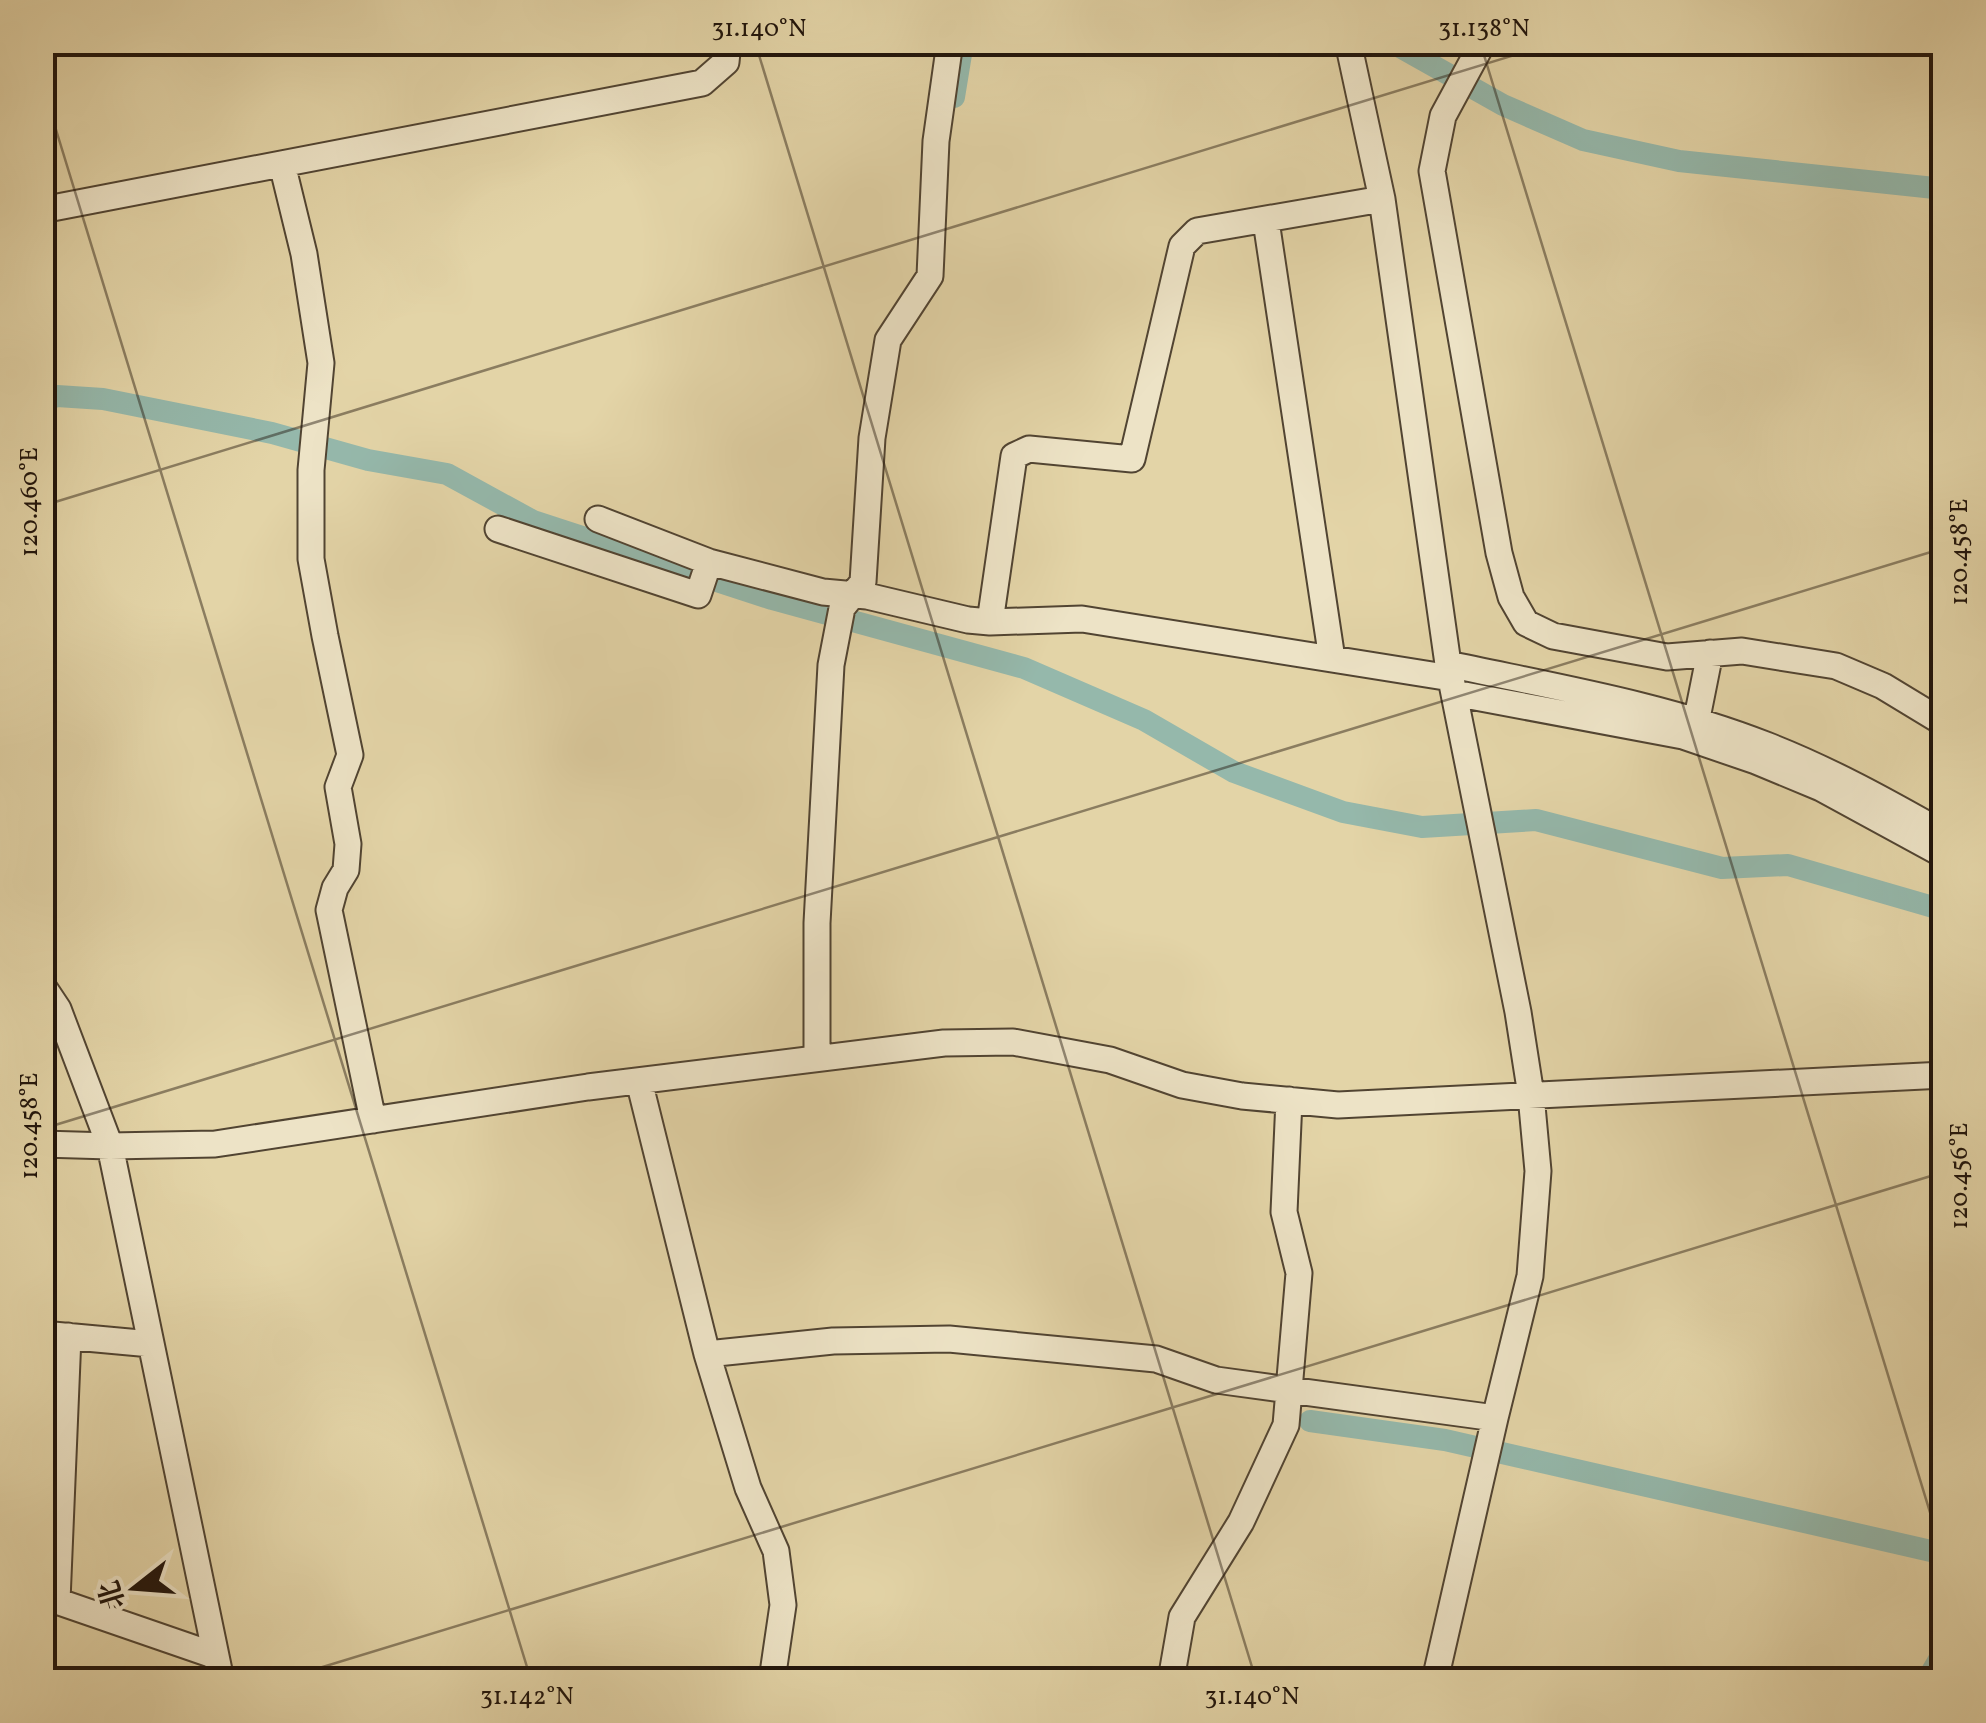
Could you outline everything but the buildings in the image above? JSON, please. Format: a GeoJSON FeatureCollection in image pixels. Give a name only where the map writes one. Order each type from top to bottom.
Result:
{"type":"FeatureCollection","features":[{"type":"Feature","properties":{"kind":"street"},"geometry":{"type":"LineString","coordinates":[[42,210],[702,83],[726,62],[728,42]]}},
{"type":"Feature","properties":{"kind":"street"},"geometry":{"type":"LineString","coordinates":[[817,1058],[817,923],[832,665],[847,601],[863,582],[872,438],[888,340],[930,276],[936,141],[950,42]]}},
{"type":"Feature","properties":{"kind":"street"},"geometry":{"type":"LineString","coordinates":[[1348,42],[1382,199],[1451,678],[1518,1012],[1538,1171],[1530,1276],[1435,1680]]}},
{"type":"Feature","properties":{"kind":"street"},"geometry":{"type":"LineString","coordinates":[[1483,42],[1444,116],[1432,171],[1499,554],[1512,597],[1526,622],[1553,636],[1667,657],[1742,651],[1836,666],[1883,686],[1944,722]]}},
{"type":"Feature","properties":{"kind":"street"},"geometry":{"type":"LineString","coordinates":[[282,164],[304,254],[321,363],[310,470],[311,558],[350,755],[338,787],[348,844],[346,870],[329,910],[373,1120]]}},
{"type":"Feature","properties":{"kind":"street"},"geometry":{"type":"LineString","coordinates":[[990,622],[1014,456],[1029,449],[1132,459],[1182,246],[1198,230],[1382,199]]}},
{"type":"Feature","properties":{"kind":"street"},"geometry":{"type":"LineString","coordinates":[[1266,220],[1332,658]]}},
{"type":"Feature","properties":{"kind":"street"},"geometry":{"type":"LineString","coordinates":[[598,519],[709,563],[847,601],[990,622],[1082,619],[1643,706],[1763,744],[1823,769],[1944,834]]}},
{"type":"Feature","properties":{"kind":"street"},"geometry":{"type":"LineString","coordinates":[[498,529],[698,595],[709,563]]}},
{"type":"Feature","properties":{"kind":"street"},"geometry":{"type":"LineString","coordinates":[[1696,723],[1710,654]]}},
{"type":"Feature","properties":{"kind":"street"},"geometry":{"type":"LineString","coordinates":[[1451,678],[1684,736],[1756,761],[1822,788],[1944,855]]}},
{"type":"Feature","properties":{"kind":"street"},"geometry":{"type":"LineString","coordinates":[[42,985],[58,1010],[110,1146],[218,1668]]}},
{"type":"Feature","properties":{"kind":"street"},"geometry":{"type":"LineString","coordinates":[[42,1144],[216,1144],[639,1081],[944,1042],[1012,1042],[1110,1060],[1182,1085],[1242,1096],[1338,1105],[1944,1075]]}},
{"type":"Feature","properties":{"kind":"street"},"geometry":{"type":"LineString","coordinates":[[639,1081],[706,1354],[748,1488],[776,1551],[783,1604],[772,1680]]}},
{"type":"Feature","properties":{"kind":"street"},"geometry":{"type":"LineString","coordinates":[[1170,1680],[1182,1618],[1241,1522],[1286,1425],[1299,1273],[1284,1212],[1289,1100]]}},
{"type":"Feature","properties":{"kind":"street"},"geometry":{"type":"LineString","coordinates":[[151,1344],[55,1335],[50,1598],[218,1668]]}},
{"type":"Feature","properties":{"kind":"street"},"geometry":{"type":"LineString","coordinates":[[706,1354],[833,1341],[950,1340],[1156,1359],[1216,1380],[1494,1419]]}},
{"type":"Feature","properties":{"kind":"waterway"},"geometry":{"type":"LineString","coordinates":[[954,97],[963,42]]}},
{"type":"Feature","properties":{"kind":"waterway"},"geometry":{"type":"LineString","coordinates":[[1391,42],[1503,105],[1583,140],[1679,161],[1944,189]]}},
{"type":"Feature","properties":{"kind":"waterway"},"geometry":{"type":"LineString","coordinates":[[42,401],[57,396],[103,399],[272,433],[368,460],[447,474],[533,521],[772,599],[1024,668],[1144,720],[1234,772],[1343,812],[1422,827],[1536,820],[1722,868],[1788,865],[1944,913]]}},
{"type":"Feature","properties":{"kind":"waterway"},"geometry":{"type":"LineString","coordinates":[[1310,1421],[1445,1440],[1944,1554]]}},
{"type":"Feature","properties":{"kind":"waterway"},"geometry":{"type":"LineString","coordinates":[[1927,1680],[1944,1651]]}}]}
